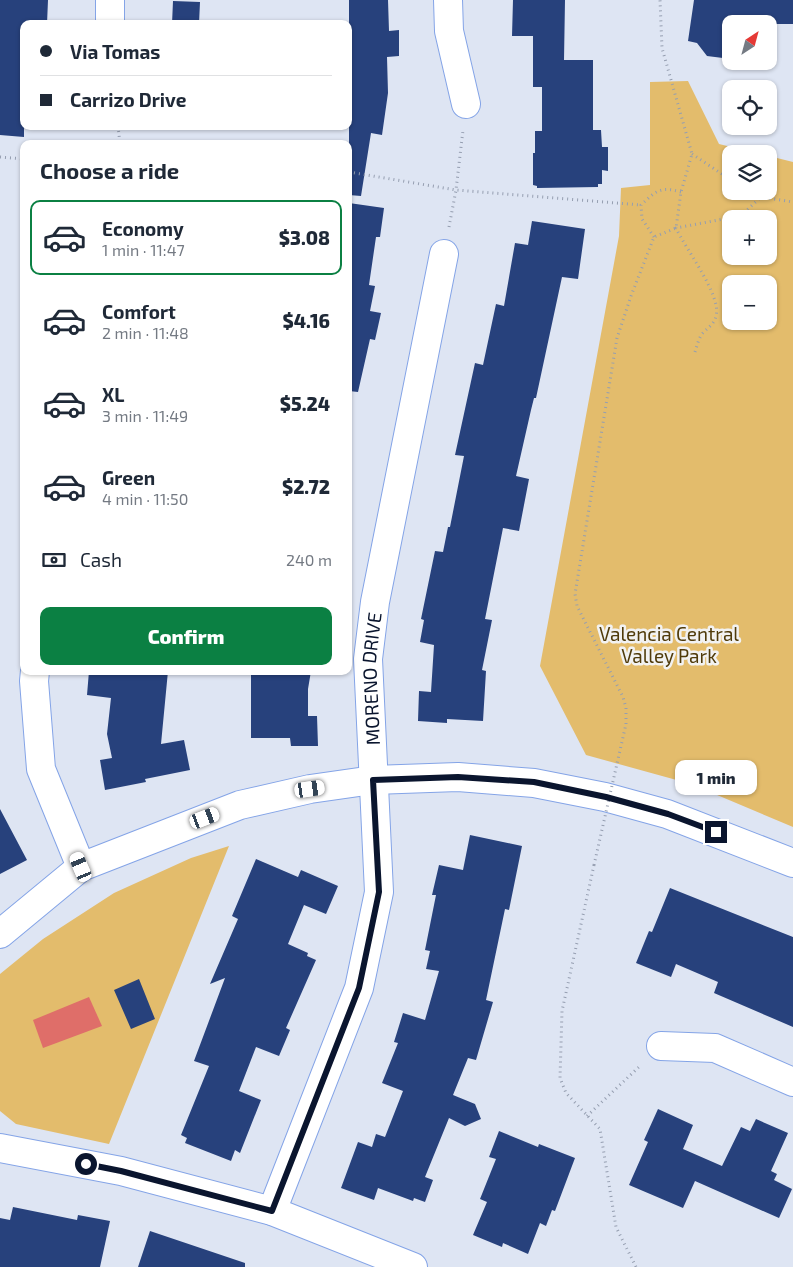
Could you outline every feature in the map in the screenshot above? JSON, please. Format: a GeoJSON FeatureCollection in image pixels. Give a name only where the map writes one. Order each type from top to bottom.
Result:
{"type":"FeatureCollection","features":[{"type":"Feature","properties":{"kind":"street"},"geometry":{"type":"LineString","coordinates":[[110,0],[110,20]]}},
{"type":"Feature","properties":{"kind":"street"},"geometry":{"type":"LineString","coordinates":[[448,0],[449,31],[466,104]]}},
{"type":"Feature","properties":{"kind":"street","name":"MORENO DRIVE"},"geometry":{"type":"LineString","coordinates":[[272,1211],[359,988],[379,892],[368,659],[375,602],[444,254]]}},
{"type":"Feature","properties":{"kind":"street"},"geometry":{"type":"LineString","coordinates":[[35,675],[41,769],[81,867]]}},
{"type":"Feature","properties":{"kind":"street"},"geometry":{"type":"LineString","coordinates":[[0,934],[81,867],[240,805],[310,789],[373,780],[458,777],[534,782],[606,797],[668,814],[793,863]]}},
{"type":"Feature","properties":{"kind":"street"},"geometry":{"type":"LineString","coordinates":[[661,1046],[715,1048],[793,1082]]}},
{"type":"Feature","properties":{"kind":"street"},"geometry":{"type":"LineString","coordinates":[[0,1148],[121,1171],[272,1211],[413,1267]]}},
{"type":"Feature","properties":{"kind":"path"},"geometry":{"type":"LineString","coordinates":[[660,0],[662,48],[692,154],[681,192],[676,228],[682,242],[710,287],[716,303],[717,315],[710,328],[703,333],[698,341],[695,352]]}},
{"type":"Feature","properties":{"kind":"path"},"geometry":{"type":"LineString","coordinates":[[444,254],[456,190],[466,104]]}},
{"type":"Feature","properties":{"kind":"path"},"geometry":{"type":"LineString","coordinates":[[692,154],[722,174]]}},
{"type":"Feature","properties":{"kind":"path"},"geometry":{"type":"LineString","coordinates":[[0,157],[20,159]]}},
{"type":"Feature","properties":{"kind":"path"},"geometry":{"type":"LineString","coordinates":[[352,173],[456,190],[641,205],[654,193],[667,188],[681,192]]}},
{"type":"Feature","properties":{"kind":"path"},"geometry":{"type":"LineString","coordinates":[[636,1267],[616,1227],[600,1129],[566,1093],[560,1078],[562,1011],[626,724],[626,708],[623,698],[577,606],[576,594],[617,338],[654,237],[676,228],[729,218],[748,210],[758,200]]}},
{"type":"Feature","properties":{"kind":"path"},"geometry":{"type":"LineString","coordinates":[[777,200],[793,202]]}},
{"type":"Feature","properties":{"kind":"path"},"geometry":{"type":"LineString","coordinates":[[641,205],[642,219],[654,237]]}},
{"type":"Feature","properties":{"kind":"path"},"geometry":{"type":"LineString","coordinates":[[587,1116],[661,1046]]}},
{"type":"Feature","properties":{"kind":"green space","name":"Valencia Central Valley Park"},"geometry":{"type":"Polygon","coordinates":[[[688,81],[719,144],[723,145],[722,200],[777,200],[777,158],[793,162],[793,827],[691,784],[586,755],[540,666],[619,236],[621,188],[650,185],[650,82],[688,81]]]}},
{"type":"Feature","properties":{"kind":"green space"},"geometry":{"type":"Polygon","coordinates":[[[229,846],[109,1144],[16,1124],[0,1111],[0,974],[43,939],[114,893],[191,858],[229,846]]]}},
{"type":"Feature","properties":{"kind":"shaded area"},"geometry":{"type":"Polygon","coordinates":[[[89,997],[102,1026],[43,1048],[33,1020],[89,997]]]}},
{"type":"Feature","properties":{"kind":"building"},"geometry":{"type":"Polygon","coordinates":[[[0,0],[48,0],[47,20],[20,20],[20,130],[24,130],[24,137],[0,135],[0,0]]]}},
{"type":"Feature","properties":{"kind":"building"},"geometry":{"type":"Polygon","coordinates":[[[349,0],[388,0],[389,31],[399,30],[399,56],[387,57],[388,93],[382,135],[371,133],[361,196],[352,195],[352,140],[349,140],[349,130],[352,130],[352,20],[349,20],[349,0]]]}},
{"type":"Feature","properties":{"kind":"building"},"geometry":{"type":"Polygon","coordinates":[[[513,0],[565,0],[564,60],[593,60],[593,130],[601,130],[602,147],[608,147],[608,171],[602,170],[602,184],[598,184],[598,187],[537,188],[537,186],[533,185],[535,131],[542,131],[542,87],[533,87],[533,36],[512,36],[513,0]]]}},
{"type":"Feature","properties":{"kind":"building"},"geometry":{"type":"Polygon","coordinates":[[[694,0],[793,0],[793,24],[778,24],[778,15],[722,15],[722,58],[707,56],[697,43],[688,41],[694,0]]]}},
{"type":"Feature","properties":{"kind":"building"},"geometry":{"type":"Polygon","coordinates":[[[173,1],[200,2],[199,20],[172,20],[173,1]]]}},
{"type":"Feature","properties":{"kind":"building"},"geometry":{"type":"Polygon","coordinates":[[[352,203],[384,208],[380,237],[376,237],[369,285],[375,286],[370,311],[381,313],[375,340],[370,339],[358,392],[352,391],[352,203]]]}},
{"type":"Feature","properties":{"kind":"building"},"geometry":{"type":"Polygon","coordinates":[[[532,221],[585,229],[578,279],[562,277],[536,398],[534,398],[516,476],[529,479],[519,531],[503,528],[485,619],[492,620],[482,670],[486,671],[483,721],[447,719],[447,723],[418,721],[419,691],[431,692],[434,645],[420,642],[424,620],[421,619],[435,551],[443,552],[448,527],[450,527],[464,456],[455,455],[475,363],[483,365],[496,304],[504,306],[515,243],[528,245],[532,221]]]}},
{"type":"Feature","properties":{"kind":"building"},"geometry":{"type":"Polygon","coordinates":[[[89,675],[168,675],[161,744],[184,740],[190,770],[145,779],[146,782],[105,790],[100,760],[112,758],[107,734],[111,698],[87,695],[89,675]]]}},
{"type":"Feature","properties":{"kind":"building"},"geometry":{"type":"Polygon","coordinates":[[[251,675],[310,675],[308,689],[308,716],[317,716],[318,746],[291,746],[290,738],[251,738],[251,675]]]}},
{"type":"Feature","properties":{"kind":"building"},"geometry":{"type":"Polygon","coordinates":[[[0,809],[27,860],[0,874],[0,809]]]}},
{"type":"Feature","properties":{"kind":"building"},"geometry":{"type":"Polygon","coordinates":[[[470,835],[522,846],[509,910],[505,909],[486,1000],[493,1002],[476,1060],[468,1058],[453,1095],[475,1104],[481,1119],[465,1126],[449,1118],[425,1177],[433,1180],[425,1202],[414,1198],[413,1201],[378,1188],[374,1200],[341,1188],[358,1142],[372,1147],[376,1134],[385,1137],[403,1091],[382,1083],[398,1043],[394,1042],[403,1013],[425,1020],[439,971],[426,969],[430,951],[425,950],[436,895],[432,895],[439,865],[463,870],[470,835]]]}},
{"type":"Feature","properties":{"kind":"building"},"geometry":{"type":"Polygon","coordinates":[[[256,859],[298,877],[301,870],[338,886],[326,914],[304,905],[288,944],[308,953],[307,956],[316,960],[286,1028],[290,1030],[279,1056],[256,1047],[239,1091],[261,1100],[240,1153],[235,1150],[231,1161],[185,1143],[187,1138],[181,1135],[209,1066],[194,1061],[225,978],[210,984],[238,919],[232,916],[256,859]]]}},
{"type":"Feature","properties":{"kind":"building"},"geometry":{"type":"Polygon","coordinates":[[[670,888],[793,937],[793,1027],[714,993],[718,982],[676,964],[671,977],[636,963],[649,931],[652,932],[670,888]]]}},
{"type":"Feature","properties":{"kind":"building"},"geometry":{"type":"Polygon","coordinates":[[[139,979],[155,1019],[131,1029],[114,990],[139,979]]]}},
{"type":"Feature","properties":{"kind":"building"},"geometry":{"type":"Polygon","coordinates":[[[658,1109],[693,1125],[683,1149],[722,1166],[741,1127],[750,1131],[756,1119],[788,1133],[771,1171],[777,1174],[774,1180],[792,1189],[779,1218],[695,1181],[683,1208],[629,1185],[648,1142],[644,1140],[658,1109]]]}},
{"type":"Feature","properties":{"kind":"building"},"geometry":{"type":"Polygon","coordinates":[[[499,1131],[538,1147],[539,1144],[575,1158],[555,1211],[552,1210],[546,1226],[540,1223],[528,1254],[503,1243],[502,1247],[473,1235],[487,1202],[480,1199],[496,1159],[489,1157],[499,1131]]]}},
{"type":"Feature","properties":{"kind":"building"},"geometry":{"type":"Polygon","coordinates":[[[13,1207],[77,1220],[78,1215],[110,1221],[100,1267],[0,1267],[0,1218],[10,1220],[13,1207]]]}},
{"type":"Feature","properties":{"kind":"building"},"geometry":{"type":"Polygon","coordinates":[[[150,1231],[245,1263],[245,1267],[138,1267],[150,1231]]]}},
{"type":"Feature","properties":{"kind":"route"},"geometry":{"type":"LineString","coordinates":[[86,1164],[121,1171],[272,1211],[359,988],[379,892],[373,780],[458,777],[534,782],[606,797],[668,814],[716,832]]}}]}
